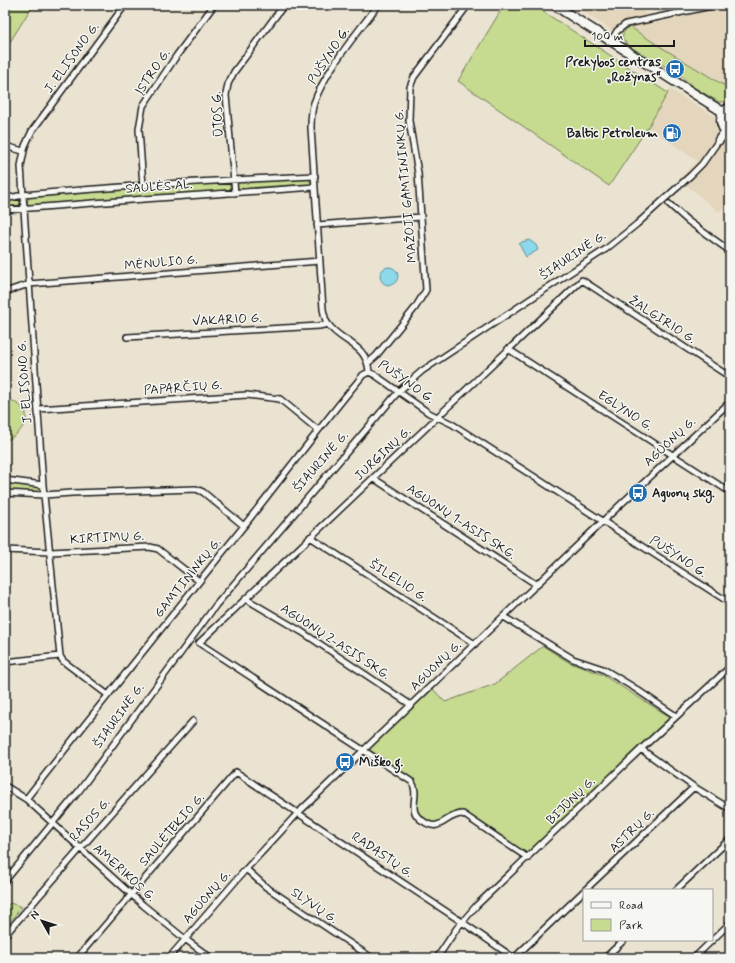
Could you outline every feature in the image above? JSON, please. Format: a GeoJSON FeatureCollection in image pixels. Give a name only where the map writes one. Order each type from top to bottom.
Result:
{"type":"FeatureCollection","features":[{"type":"Feature","properties":{"kind":"main road"},"geometry":{"type":"LineString","coordinates":[[554,5],[610,41],[727,109],[721,122],[728,133]]}},
{"type":"Feature","properties":{"kind":"main road","name":"ŠIAURINĖ G."},"geometry":{"type":"LineString","coordinates":[[719,140],[728,133]]}},
{"type":"Feature","properties":{"kind":"street","name":"J. ELISONO G."},"geometry":{"type":"LineString","coordinates":[[60,656],[43,485],[21,166],[23,151],[32,131],[125,5]]}},
{"type":"Feature","properties":{"kind":"street","name":"ĮSTRO G."},"geometry":{"type":"LineString","coordinates":[[143,186],[138,129],[143,106],[177,55],[214,5]]}},
{"type":"Feature","properties":{"kind":"street","name":"ŪTOS G."},"geometry":{"type":"LineString","coordinates":[[235,193],[226,95],[228,84],[234,72],[284,5]]}},
{"type":"Feature","properties":{"kind":"street","name":"PUŠYNO G."},"geometry":{"type":"LineString","coordinates":[[378,5],[323,83],[312,110],[311,128],[323,309],[328,324],[332,329],[358,348],[368,363],[369,372],[399,391],[429,413],[452,424],[730,604]]}},
{"type":"Feature","properties":{"kind":"street","name":"MAŽOJI GAMTININKŲ G."},"geometry":{"type":"LineString","coordinates":[[368,363],[376,356],[415,308],[426,290],[418,173],[409,121],[410,87],[414,77],[468,5]]}},
{"type":"Feature","properties":{"kind":"street"},"geometry":{"type":"LineString","coordinates":[[610,41],[626,24],[716,5]]}},
{"type":"Feature","properties":{"kind":"street","name":"ŠIAURINĖ G."},"geometry":{"type":"LineString","coordinates":[[5,881],[54,824],[216,605],[399,391],[422,371],[621,238],[702,164],[719,140]]}},
{"type":"Feature","properties":{"kind":"street"},"geometry":{"type":"LineString","coordinates":[[5,146],[23,151]]}},
{"type":"Feature","properties":{"kind":"street","name":"SAULĖS AL."},"geometry":{"type":"LineString","coordinates":[[5,199],[23,195],[234,179],[314,176]]}},
{"type":"Feature","properties":{"kind":"street","name":"SAULĖS AL."},"geometry":{"type":"LineString","coordinates":[[5,210],[315,187]]}},
{"type":"Feature","properties":{"kind":"street"},"geometry":{"type":"LineString","coordinates":[[669,204],[688,221],[730,251]]}},
{"type":"Feature","properties":{"kind":"street"},"geometry":{"type":"LineString","coordinates":[[317,225],[421,217]]}},
{"type":"Feature","properties":{"kind":"street","name":"MĖNULIO G."},"geometry":{"type":"LineString","coordinates":[[5,292],[29,284],[320,261]]}},
{"type":"Feature","properties":{"kind":"street","name":"JURGINŲ G."},"geometry":{"type":"LineString","coordinates":[[363,751],[199,643],[582,280]]}},
{"type":"Feature","properties":{"kind":"street","name":"ŽALGIRIO G."},"geometry":{"type":"LineString","coordinates":[[582,280],[730,377]]}},
{"type":"Feature","properties":{"kind":"street","name":"VAKARIO G."},"geometry":{"type":"LineString","coordinates":[[127,337],[319,326],[328,324]]}},
{"type":"Feature","properties":{"kind":"street","name":"EGLYNO G."},"geometry":{"type":"LineString","coordinates":[[508,349],[730,492]]}},
{"type":"Feature","properties":{"kind":"street","name":"GAMTININKŲ G."},"geometry":{"type":"LineString","coordinates":[[26,799],[244,526],[318,430],[363,375],[369,372]]}},
{"type":"Feature","properties":{"kind":"street","name":"PAPARČIŲ G."},"geometry":{"type":"LineString","coordinates":[[38,409],[247,395],[280,399],[318,430]]}},
{"type":"Feature","properties":{"kind":"street","name":"AGUONŲ G."},"geometry":{"type":"LineString","coordinates":[[169,958],[246,869],[298,812],[730,402]]}},
{"type":"Feature","properties":{"kind":"street","name":"AGUONŲ 1-ASIS SKG."},"geometry":{"type":"LineString","coordinates":[[373,478],[537,585]]}},
{"type":"Feature","properties":{"kind":"street"},"geometry":{"type":"LineString","coordinates":[[5,480],[43,485]]}},
{"type":"Feature","properties":{"kind":"street"},"geometry":{"type":"LineString","coordinates":[[5,493],[44,495],[196,489],[204,492],[244,526]]}},
{"type":"Feature","properties":{"kind":"street","name":"ŠILELIO G."},"geometry":{"type":"LineString","coordinates":[[310,537],[475,644]]}},
{"type":"Feature","properties":{"kind":"street","name":"KIRTIMŲ G."},"geometry":{"type":"LineString","coordinates":[[5,550],[50,552],[150,547],[163,552],[199,581]]}},
{"type":"Feature","properties":{"kind":"street","name":"AGUONŲ 2-ASIS SKG."},"geometry":{"type":"LineString","coordinates":[[246,599],[302,632],[411,705]]}},
{"type":"Feature","properties":{"kind":"street"},"geometry":{"type":"LineString","coordinates":[[504,617],[573,659],[603,669],[676,716]]}},
{"type":"Feature","properties":{"kind":"street"},"geometry":{"type":"LineString","coordinates":[[5,662],[60,656],[63,661],[108,695]]}},
{"type":"Feature","properties":{"kind":"street","name":"BIJŪNŲ G."},"geometry":{"type":"LineString","coordinates":[[437,958],[462,922],[477,905],[528,858],[641,748],[730,667]]}},
{"type":"Feature","properties":{"kind":"street","name":"RASOS G."},"geometry":{"type":"LineString","coordinates":[[5,935],[193,721]]}},
{"type":"Feature","properties":{"kind":"street"},"geometry":{"type":"LineString","coordinates":[[641,748],[694,788],[730,809]]}},
{"type":"Feature","properties":{"kind":"street"},"geometry":{"type":"LineString","coordinates":[[363,751],[412,782],[415,787],[416,796],[413,808],[414,812],[423,821],[435,826],[442,824],[452,816],[462,814],[528,858]]}},
{"type":"Feature","properties":{"kind":"street","name":"RADASTŲ G."},"geometry":{"type":"LineString","coordinates":[[236,772],[298,812],[514,958]]}},
{"type":"Feature","properties":{"kind":"street","name":"SAULĖTEKIO G."},"geometry":{"type":"LineString","coordinates":[[77,958],[236,772]]}},
{"type":"Feature","properties":{"kind":"street","name":"AMERIKOS G."},"geometry":{"type":"LineString","coordinates":[[5,786],[26,799],[130,895],[211,958]]}},
{"type":"Feature","properties":{"kind":"street","name":"ASTRŲ G."},"geometry":{"type":"LineString","coordinates":[[587,889],[694,788]]}},
{"type":"Feature","properties":{"kind":"street"},"geometry":{"type":"LineString","coordinates":[[677,889],[730,839]]}},
{"type":"Feature","properties":{"kind":"street","name":"SLYVŲ G."},"geometry":{"type":"LineString","coordinates":[[246,869],[266,887],[372,958]]}},
{"type":"Feature","properties":{"kind":"street","name":"ASTRŲ G."},"geometry":{"type":"LineString","coordinates":[[514,958],[583,893]]}},
{"type":"Feature","properties":{"kind":"street"},"geometry":{"type":"LineString","coordinates":[[713,940],[730,924]]}},
{"type":"Feature","properties":{"kind":"street"},"geometry":{"type":"LineString","coordinates":[[605,958],[623,941]]}},
{"type":"Feature","properties":{"kind":"street"},"geometry":{"type":"LineString","coordinates":[[694,958],[712,941]]}},
{"type":"Feature","properties":{"kind":"shaded area"},"geometry":{"type":"Polygon","coordinates":[[[572,5],[633,5],[659,22],[730,6],[730,89],[630,27],[623,33],[622,37],[572,5]]]}},
{"type":"Feature","properties":{"kind":"shaded area"},"geometry":{"type":"Polygon","coordinates":[[[670,89],[719,119],[720,132],[730,138],[730,202],[719,212],[679,179],[697,161],[648,127],[670,89]]]}},
{"type":"Feature","properties":{"kind":"green space"},"geometry":{"type":"Polygon","coordinates":[[[5,5],[33,5],[5,50],[5,5]]]}},
{"type":"Feature","properties":{"kind":"green space"},"geometry":{"type":"Polygon","coordinates":[[[495,5],[533,5],[668,93],[648,127],[609,186],[458,81],[501,10],[495,5]]]}},
{"type":"Feature","properties":{"kind":"green space"},"geometry":{"type":"Polygon","coordinates":[[[630,27],[730,89],[730,101],[719,102],[695,88],[676,72],[631,47],[622,37],[625,31],[630,27]]]}},
{"type":"Feature","properties":{"kind":"green space"},"geometry":{"type":"Polygon","coordinates":[[[308,179],[311,183],[308,186],[241,191],[236,187],[239,182],[308,179]]]}},
{"type":"Feature","properties":{"kind":"green space"},"geometry":{"type":"Polygon","coordinates":[[[226,183],[231,186],[230,191],[30,206],[27,202],[29,197],[226,183]]]}},
{"type":"Feature","properties":{"kind":"green space"},"geometry":{"type":"Polygon","coordinates":[[[17,198],[21,202],[20,205],[5,208],[5,201],[17,198]]]}},
{"type":"Feature","properties":{"kind":"green space"},"geometry":{"type":"Polygon","coordinates":[[[5,397],[24,409],[26,418],[18,433],[5,440],[5,397]]]}},
{"type":"Feature","properties":{"kind":"green space"},"geometry":{"type":"Polygon","coordinates":[[[5,482],[41,487],[42,493],[5,491],[5,482]]]}},
{"type":"Feature","properties":{"kind":"green space"},"geometry":{"type":"Polygon","coordinates":[[[543,646],[570,663],[601,674],[670,717],[528,854],[461,810],[436,823],[432,823],[421,817],[415,807],[417,791],[415,780],[368,749],[433,689],[445,702],[495,684],[543,646]]]}},
{"type":"Feature","properties":{"kind":"green space"},"geometry":{"type":"Polygon","coordinates":[[[10,903],[22,907],[5,927],[5,910],[10,903]]]}},
{"type":"Feature","properties":{"kind":"water"},"geometry":{"type":"Polygon","coordinates":[[[529,240],[536,245],[538,250],[526,257],[519,244],[529,240]]]}},
{"type":"Feature","properties":{"kind":"water"},"geometry":{"type":"Polygon","coordinates":[[[389,267],[395,270],[398,276],[395,282],[389,285],[383,282],[380,276],[383,270],[389,267]]]}},
{"type":"Feature","properties":{"kind":"place","name":"Prekybos centras „Rožynas“"},"geometry":{"type":"Point","coordinates":[675,69]}},
{"type":"Feature","properties":{"kind":"place","name":"Baltic Petroleum"},"geometry":{"type":"Point","coordinates":[672,133]}},
{"type":"Feature","properties":{"kind":"place","name":"Aguonų skg."},"geometry":{"type":"Point","coordinates":[638,493]}},
{"type":"Feature","properties":{"kind":"place","name":"Miško g."},"geometry":{"type":"Point","coordinates":[345,762]}}]}
